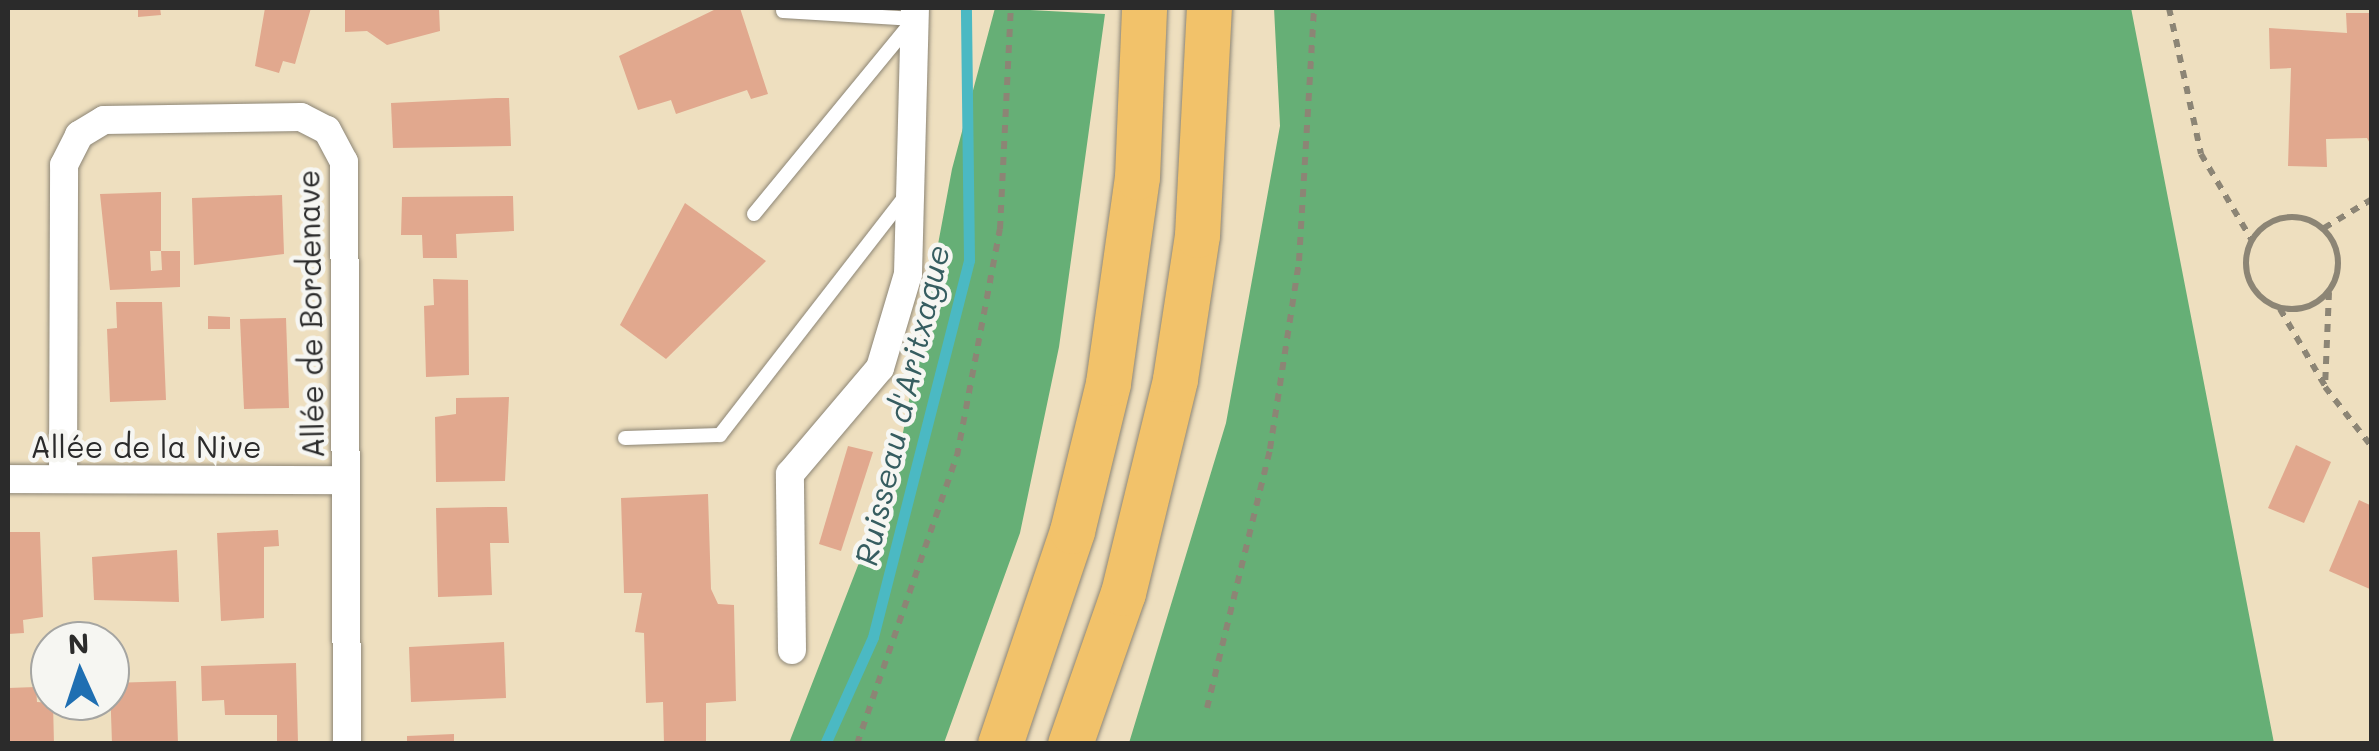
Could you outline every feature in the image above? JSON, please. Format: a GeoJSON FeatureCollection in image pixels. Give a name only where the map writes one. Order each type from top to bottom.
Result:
{"type":"FeatureCollection","features":[{"type":"Feature","properties":{"kind":"main road"},"geometry":{"type":"LineString","coordinates":[[1000,744],[1072,530],[1108,383],[1137,177],[1144,8]]}},
{"type":"Feature","properties":{"kind":"main road"},"geometry":{"type":"LineString","coordinates":[[1070,744],[1123,593],[1175,378],[1197,235],[1210,8]]}},
{"type":"Feature","properties":{"kind":"street"},"geometry":{"type":"LineString","coordinates":[[792,650],[790,474],[880,368],[908,274],[915,13]]}},
{"type":"Feature","properties":{"kind":"street","name":"Allée de Bordenave"},"geometry":{"type":"LineString","coordinates":[[63,478],[64,165],[79,135],[104,120],[301,117],[327,130],[344,162],[347,744]]}},
{"type":"Feature","properties":{"kind":"street","name":"Allée de la Nive"},"geometry":{"type":"LineString","coordinates":[[8,478],[344,480]]}},
{"type":"Feature","properties":{"kind":"lane"},"geometry":{"type":"LineString","coordinates":[[783,11],[915,13]]}},
{"type":"Feature","properties":{"kind":"lane"},"geometry":{"type":"LineString","coordinates":[[754,214],[915,13]]}},
{"type":"Feature","properties":{"kind":"lane"},"geometry":{"type":"LineString","coordinates":[[626,438],[720,435],[910,190]]}},
{"type":"Feature","properties":{"kind":"path"},"geometry":{"type":"LineString","coordinates":[[857,744],[957,456],[1000,228],[1011,8]]}},
{"type":"Feature","properties":{"kind":"path"},"geometry":{"type":"LineString","coordinates":[[1208,708],[1270,449],[1296,280],[1314,8]]}},
{"type":"Feature","properties":{"kind":"path"},"geometry":{"type":"LineString","coordinates":[[2168,8],[2200,154],[2251,240],[2248,280],[2280,309],[2348,428],[2372,447]]}},
{"type":"Feature","properties":{"kind":"path"},"geometry":{"type":"LineString","coordinates":[[2324,228],[2372,198]]}},
{"type":"Feature","properties":{"kind":"path"},"geometry":{"type":"LineString","coordinates":[[2251,240],[2285,216],[2324,228],[2339,262],[2329,290],[2326,387]]}},
{"type":"Feature","properties":{"kind":"path"},"geometry":{"type":"LineString","coordinates":[[2280,309],[2303,309],[2329,290]]}},
{"type":"Feature","properties":{"kind":"green space"},"geometry":{"type":"Polygon","coordinates":[[[995,8],[1105,14],[1059,347],[1020,533],[944,743],[789,743],[897,465],[952,169],[995,8]]]}},
{"type":"Feature","properties":{"kind":"green space"},"geometry":{"type":"Polygon","coordinates":[[[1274,8],[2131,8],[2274,743],[1129,743],[1226,423],[1280,126],[1274,8]]]}},
{"type":"Feature","properties":{"kind":"building"},"geometry":{"type":"Polygon","coordinates":[[[138,8],[160,8],[161,15],[138,17],[138,8]]]}},
{"type":"Feature","properties":{"kind":"building"},"geometry":{"type":"Polygon","coordinates":[[[265,8],[311,8],[295,64],[283,61],[279,73],[255,66],[265,8]]]}},
{"type":"Feature","properties":{"kind":"building"},"geometry":{"type":"Polygon","coordinates":[[[345,8],[439,8],[440,31],[387,45],[367,31],[345,32],[345,8]]]}},
{"type":"Feature","properties":{"kind":"building"},"geometry":{"type":"Polygon","coordinates":[[[718,8],[740,8],[768,94],[751,99],[747,90],[676,114],[671,100],[638,110],[619,56],[718,8]]]}},
{"type":"Feature","properties":{"kind":"building"},"geometry":{"type":"Polygon","coordinates":[[[2346,13],[2372,13],[2372,147],[2367,138],[2326,139],[2327,167],[2288,166],[2291,68],[2270,69],[2269,28],[2347,33],[2346,13]]]}},
{"type":"Feature","properties":{"kind":"building"},"geometry":{"type":"Polygon","coordinates":[[[509,98],[511,146],[393,148],[391,103],[509,98]]]}},
{"type":"Feature","properties":{"kind":"building"},"geometry":{"type":"Polygon","coordinates":[[[161,192],[161,251],[180,251],[180,287],[110,290],[100,194],[161,192]],[[150,251],[151,271],[162,270],[161,251],[150,251]]]}},
{"type":"Feature","properties":{"kind":"building"},"geometry":{"type":"Polygon","coordinates":[[[282,195],[284,254],[194,265],[192,198],[282,195]]]}},
{"type":"Feature","properties":{"kind":"building"},"geometry":{"type":"Polygon","coordinates":[[[513,196],[514,231],[456,234],[457,258],[423,258],[422,235],[401,235],[402,197],[513,196]]]}},
{"type":"Feature","properties":{"kind":"building"},"geometry":{"type":"Polygon","coordinates":[[[685,203],[766,261],[666,359],[620,325],[685,203]]]}},
{"type":"Feature","properties":{"kind":"building"},"geometry":{"type":"Polygon","coordinates":[[[433,279],[468,280],[469,375],[426,377],[424,306],[434,305],[433,279]]]}},
{"type":"Feature","properties":{"kind":"building"},"geometry":{"type":"Polygon","coordinates":[[[116,302],[162,302],[166,400],[110,402],[107,329],[117,328],[116,302]]]}},
{"type":"Feature","properties":{"kind":"building"},"geometry":{"type":"Polygon","coordinates":[[[208,316],[230,317],[230,329],[208,329],[208,316]]]}},
{"type":"Feature","properties":{"kind":"building"},"geometry":{"type":"Polygon","coordinates":[[[286,318],[289,408],[244,409],[240,319],[286,318]]]}},
{"type":"Feature","properties":{"kind":"building"},"geometry":{"type":"Polygon","coordinates":[[[509,397],[505,481],[436,482],[435,417],[456,414],[456,398],[509,397]]]}},
{"type":"Feature","properties":{"kind":"building"},"geometry":{"type":"Polygon","coordinates":[[[2296,445],[2331,462],[2304,523],[2268,508],[2296,445]]]}},
{"type":"Feature","properties":{"kind":"building"},"geometry":{"type":"Polygon","coordinates":[[[848,446],[873,452],[841,551],[819,544],[848,446]]]}},
{"type":"Feature","properties":{"kind":"building"},"geometry":{"type":"Polygon","coordinates":[[[708,494],[711,589],[718,604],[734,605],[736,701],[706,703],[706,744],[664,744],[663,702],[646,703],[644,633],[635,632],[642,593],[624,593],[621,498],[708,494]]]}},
{"type":"Feature","properties":{"kind":"building"},"geometry":{"type":"Polygon","coordinates":[[[2359,500],[2372,506],[2372,590],[2329,571],[2359,500]]]}},
{"type":"Feature","properties":{"kind":"building"},"geometry":{"type":"Polygon","coordinates":[[[507,507],[509,543],[490,543],[492,595],[438,597],[436,508],[507,507]]]}},
{"type":"Feature","properties":{"kind":"building"},"geometry":{"type":"Polygon","coordinates":[[[278,530],[279,546],[264,547],[264,618],[221,621],[217,533],[278,530]]]}},
{"type":"Feature","properties":{"kind":"building"},"geometry":{"type":"Polygon","coordinates":[[[8,532],[40,532],[43,617],[23,620],[24,633],[8,634],[8,532]]]}},
{"type":"Feature","properties":{"kind":"building"},"geometry":{"type":"Polygon","coordinates":[[[177,550],[179,602],[94,600],[92,557],[177,550]]]}},
{"type":"Feature","properties":{"kind":"building"},"geometry":{"type":"Polygon","coordinates":[[[504,642],[506,698],[411,702],[409,647],[504,642]]]}},
{"type":"Feature","properties":{"kind":"building"},"geometry":{"type":"Polygon","coordinates":[[[296,663],[298,743],[277,742],[277,715],[225,715],[224,700],[202,701],[201,666],[296,663]]]}},
{"type":"Feature","properties":{"kind":"building"},"geometry":{"type":"Polygon","coordinates":[[[176,681],[178,744],[112,744],[111,721],[130,721],[130,682],[176,681]]]}},
{"type":"Feature","properties":{"kind":"building"},"geometry":{"type":"Polygon","coordinates":[[[30,687],[30,721],[53,721],[54,744],[10,744],[8,688],[30,687]]]}},
{"type":"Feature","properties":{"kind":"building"},"geometry":{"type":"Polygon","coordinates":[[[454,734],[454,744],[407,744],[407,736],[454,734]]]}},
{"type":"Feature","properties":{"kind":"waterway","name":"Ruisseau d'Aritxague"},"geometry":{"type":"LineString","coordinates":[[825,744],[873,637],[969,260],[966,8]]}}]}
